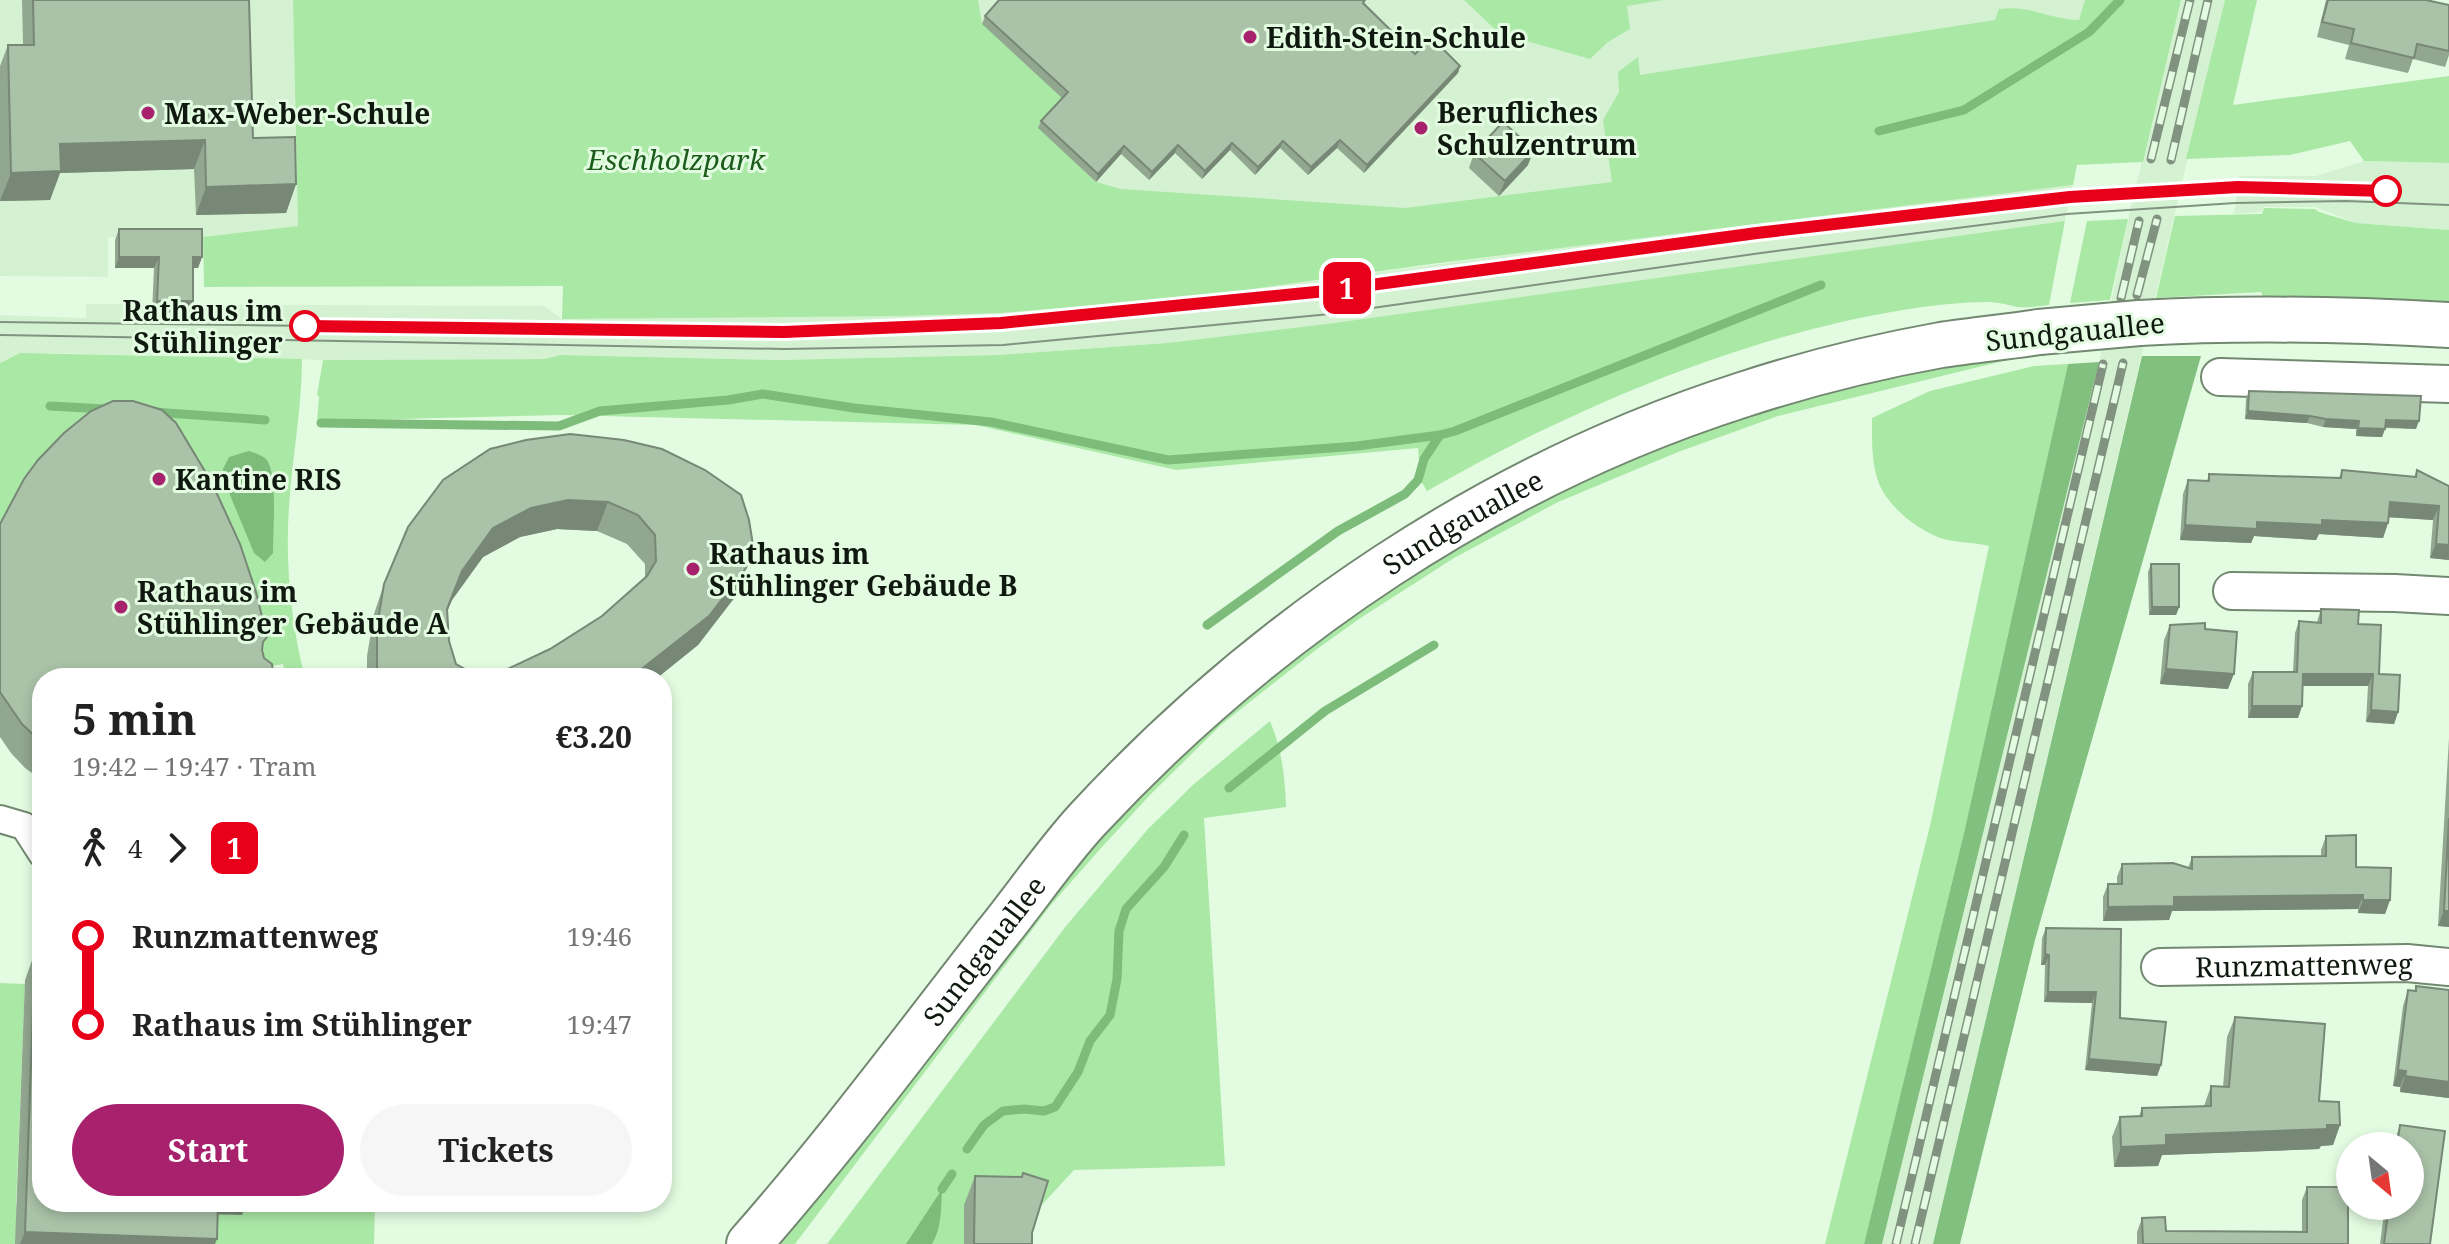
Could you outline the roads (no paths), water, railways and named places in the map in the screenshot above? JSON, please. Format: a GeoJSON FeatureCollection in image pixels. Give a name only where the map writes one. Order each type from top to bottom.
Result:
{"type":"FeatureCollection","features":[{"type":"Feature","properties":{"kind":"street","name":"Sundgauallee"},"geometry":{"type":"LineString","coordinates":[[749,1244],[807,1178],[1085,822],[1189,719],[1310,619],[1427,540],[1519,487],[1665,423],[1740,395],[1817,373],[1940,346],[2039,332],[2207,319],[2334,319],[2449,325]]}},
{"type":"Feature","properties":{"kind":"street"},"geometry":{"type":"LineString","coordinates":[[2220,377],[2449,384]]}},
{"type":"Feature","properties":{"kind":"street"},"geometry":{"type":"LineString","coordinates":[[2232,591],[2449,596]]}},
{"type":"Feature","properties":{"kind":"street"},"geometry":{"type":"LineString","coordinates":[[0,819],[24,826],[32,838]]}},
{"type":"Feature","properties":{"kind":"street","name":"Runzmattenweg"},"geometry":{"type":"LineString","coordinates":[[2160,967],[2407,963],[2449,967]]}},
{"type":"Feature","properties":{"kind":"waterway"},"geometry":{"type":"LineString","coordinates":[[1879,131],[1964,110],[2089,32],[2120,0]]}},
{"type":"Feature","properties":{"kind":"waterway"},"geometry":{"type":"LineString","coordinates":[[321,423],[559,426],[600,411],[763,394],[854,408],[991,422],[1168,460],[1357,446],[1455,431],[1821,285]]}},
{"type":"Feature","properties":{"kind":"waterway"},"geometry":{"type":"LineString","coordinates":[[50,406],[106,409]]}},
{"type":"Feature","properties":{"kind":"waterway"},"geometry":{"type":"LineString","coordinates":[[153,412],[265,420]]}},
{"type":"Feature","properties":{"kind":"waterway"},"geometry":{"type":"LineString","coordinates":[[1207,625],[1338,531],[1405,494],[1418,480],[1424,459],[1440,435]]}},
{"type":"Feature","properties":{"kind":"waterway"},"geometry":{"type":"LineString","coordinates":[[1229,788],[1325,711],[1434,645]]}},
{"type":"Feature","properties":{"kind":"waterway"},"geometry":{"type":"LineString","coordinates":[[967,1149],[984,1125],[1003,1111],[1044,1111],[1055,1107],[1078,1072],[1090,1041],[1110,1015],[1117,979],[1119,931],[1126,909],[1164,867],[1184,835]]}},
{"type":"Feature","properties":{"kind":"waterway"},"geometry":{"type":"LineString","coordinates":[[942,1189],[952,1174]]}},
{"type":"Feature","properties":{"kind":"tram line"},"geometry":{"type":"LineString","coordinates":[[0,322],[784,332],[1001,323],[1326,291],[1757,233],[2070,197],[2238,187],[2365,190]]}},
{"type":"Feature","properties":{"kind":"tram line","name":"1"},"geometry":{"type":"LineString","coordinates":[[305,326],[784,332],[1001,323],[1326,291],[1757,233],[2070,197],[2238,187],[2386,191]]}},
{"type":"Feature","properties":{"kind":"tram line"},"geometry":{"type":"LineString","coordinates":[[0,335],[785,349],[1003,345],[1330,314],[1761,253],[2067,214],[2235,203],[2346,201],[2449,205]]}},
{"type":"Feature","properties":{"kind":"railway"},"geometry":{"type":"LineString","coordinates":[[2151,159],[2190,0]]}},
{"type":"Feature","properties":{"kind":"railway"},"geometry":{"type":"LineString","coordinates":[[2171,160],[2208,0]]}},
{"type":"Feature","properties":{"kind":"railway"},"geometry":{"type":"LineString","coordinates":[[2137,295],[2157,219]]}},
{"type":"Feature","properties":{"kind":"railway"},"geometry":{"type":"LineString","coordinates":[[2121,298],[2139,221]]}},
{"type":"Feature","properties":{"kind":"railway"},"geometry":{"type":"LineString","coordinates":[[1915,1244],[2123,363]]}},
{"type":"Feature","properties":{"kind":"railway"},"geometry":{"type":"LineString","coordinates":[[1896,1244],[2103,364]]}},
{"type":"Feature","properties":{"kind":"place","name":"Edith-Stein-Schule"},"geometry":{"type":"Point","coordinates":[1250,37]}},
{"type":"Feature","properties":{"kind":"place","name":"Max-Weber-Schule"},"geometry":{"type":"Point","coordinates":[148,113]}},
{"type":"Feature","properties":{"kind":"place","name":"Berufliches Schulzentrum"},"geometry":{"type":"Point","coordinates":[1421,128]}},
{"type":"Feature","properties":{"kind":"place","name":"Rathaus im Stühlinger"},"geometry":{"type":"Point","coordinates":[305,326]}},
{"type":"Feature","properties":{"kind":"place","name":"Kantine RIS"},"geometry":{"type":"Point","coordinates":[159,479]}},
{"type":"Feature","properties":{"kind":"place","name":"Rathaus im Stühlinger Gebäude B"},"geometry":{"type":"Point","coordinates":[693,569]}},
{"type":"Feature","properties":{"kind":"place","name":"Rathaus im Stühlinger Gebäude A"},"geometry":{"type":"Point","coordinates":[121,607]}},
{"type":"Feature","properties":{"kind":"park label","name":"Eschholzpark"},"geometry":{"type":"Point","coordinates":[676,159]}}]}
